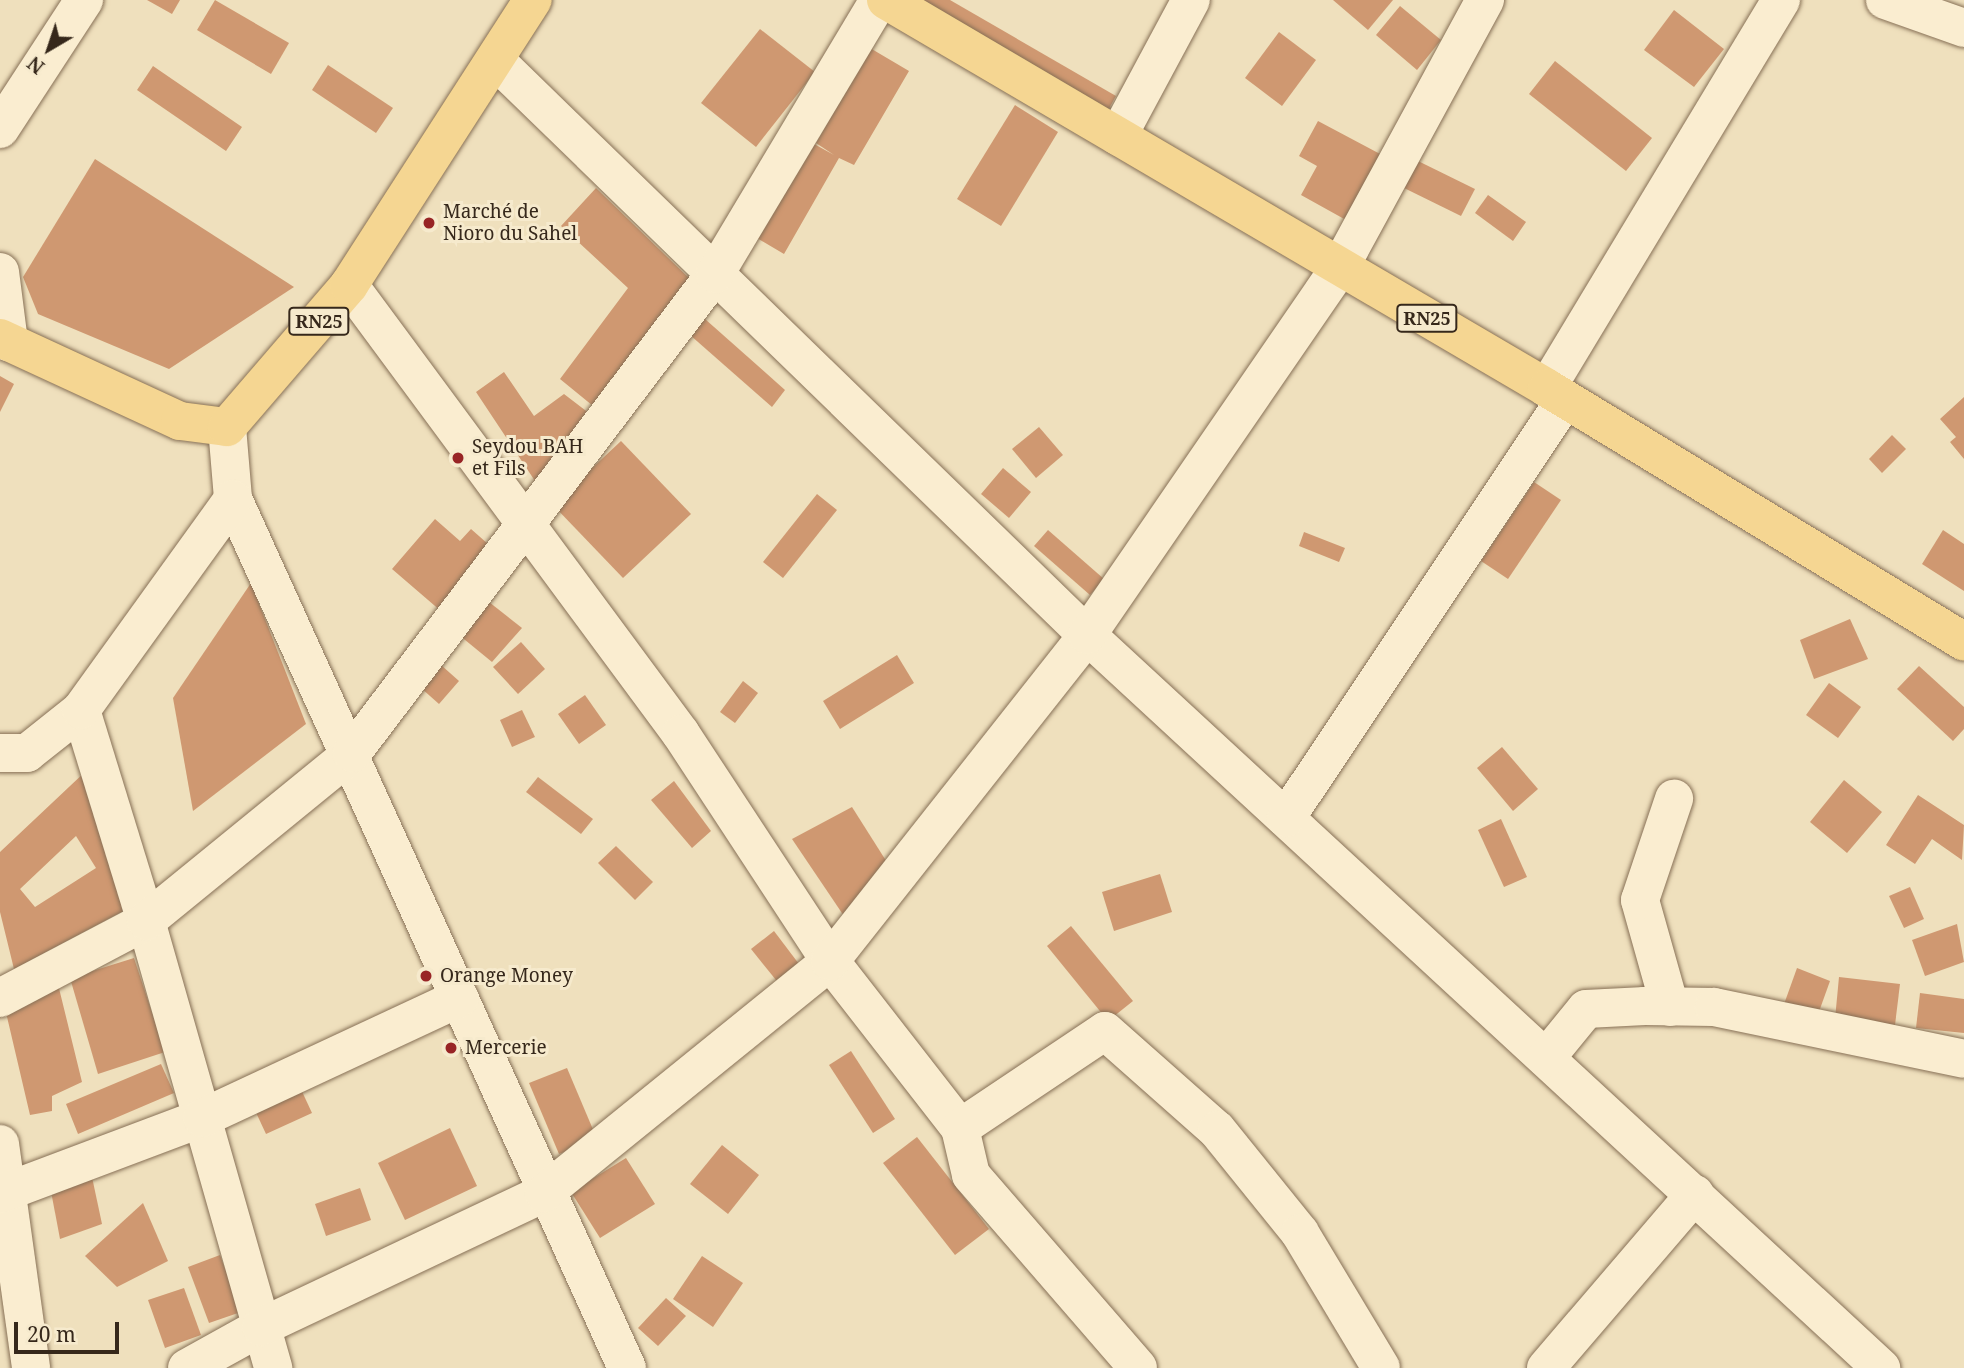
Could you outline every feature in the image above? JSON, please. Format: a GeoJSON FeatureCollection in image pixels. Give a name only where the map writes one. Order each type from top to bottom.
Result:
{"type":"FeatureCollection","features":[{"type":"Feature","properties":{"kind":"main road","name":"RN25"},"geometry":{"type":"LineString","coordinates":[[227,427],[349,285],[533,0]]}},
{"type":"Feature","properties":{"kind":"main road","name":"RN25"},"geometry":{"type":"LineString","coordinates":[[886,0],[1556,394],[1964,642]]}},
{"type":"Feature","properties":{"kind":"main road"},"geometry":{"type":"LineString","coordinates":[[5,340],[180,421],[227,427]]}},
{"type":"Feature","properties":{"kind":"street"},"geometry":{"type":"LineString","coordinates":[[0,129],[83,0]]}},
{"type":"Feature","properties":{"kind":"street"},"geometry":{"type":"LineString","coordinates":[[0,998],[146,921],[352,753],[715,274],[879,0]]}},
{"type":"Feature","properties":{"kind":"street"},"geometry":{"type":"LineString","coordinates":[[1118,136],[1191,0]]}},
{"type":"Feature","properties":{"kind":"street"},"geometry":{"type":"LineString","coordinates":[[187,1368],[261,1327],[544,1193],[830,961],[1087,635],[1340,267],[1485,0]]}},
{"type":"Feature","properties":{"kind":"street"},"geometry":{"type":"LineString","coordinates":[[1286,818],[1556,394],[1782,0]]}},
{"type":"Feature","properties":{"kind":"street"},"geometry":{"type":"LineString","coordinates":[[1885,0],[1964,28]]}},
{"type":"Feature","properties":{"kind":"street"},"geometry":{"type":"LineString","coordinates":[[495,60],[1087,635],[1881,1368]]}},
{"type":"Feature","properties":{"kind":"street"},"geometry":{"type":"LineString","coordinates":[[0,272],[5,340]]}},
{"type":"Feature","properties":{"kind":"street"},"geometry":{"type":"LineString","coordinates":[[349,285],[525,527],[681,734],[830,961],[960,1128],[971,1175],[1138,1368]]}},
{"type":"Feature","properties":{"kind":"street"},"geometry":{"type":"LineString","coordinates":[[227,427],[233,499],[352,753],[544,1193],[624,1367]]}},
{"type":"Feature","properties":{"kind":"street"},"geometry":{"type":"LineString","coordinates":[[0,753],[27,753],[81,710],[233,499]]}},
{"type":"Feature","properties":{"kind":"street"},"geometry":{"type":"LineString","coordinates":[[81,710],[146,921],[272,1368]]}},
{"type":"Feature","properties":{"kind":"street"},"geometry":{"type":"LineString","coordinates":[[1670,1007],[1640,900],[1674,799]]}},
{"type":"Feature","properties":{"kind":"street"},"geometry":{"type":"LineString","coordinates":[[3,1193],[202,1118],[459,998]]}},
{"type":"Feature","properties":{"kind":"street"},"geometry":{"type":"LineString","coordinates":[[1546,1058],[1586,1009],[1714,1007],[1964,1059]]}},
{"type":"Feature","properties":{"kind":"street"},"geometry":{"type":"LineString","coordinates":[[960,1128],[1105,1031],[1217,1130],[1259,1181],[1300,1233],[1381,1368]]}},
{"type":"Feature","properties":{"kind":"street"},"geometry":{"type":"LineString","coordinates":[[0,1144],[3,1193],[31,1368]]}},
{"type":"Feature","properties":{"kind":"street"},"geometry":{"type":"LineString","coordinates":[[1546,1368],[1695,1194]]}},
{"type":"Feature","properties":{"kind":"building"},"geometry":{"type":"Polygon","coordinates":[[[147,0],[180,0],[172,14],[147,0]]]}},
{"type":"Feature","properties":{"kind":"building"},"geometry":{"type":"Polygon","coordinates":[[[215,0],[289,43],[271,74],[197,30],[215,0]]]}},
{"type":"Feature","properties":{"kind":"building"},"geometry":{"type":"Polygon","coordinates":[[[909,0],[950,0],[1116,96],[1106,114],[909,0]]]}},
{"type":"Feature","properties":{"kind":"building"},"geometry":{"type":"Polygon","coordinates":[[[1333,0],[1393,0],[1368,30],[1333,0]]]}},
{"type":"Feature","properties":{"kind":"building"},"geometry":{"type":"Polygon","coordinates":[[[1400,6],[1441,40],[1417,70],[1376,35],[1400,6]]]}},
{"type":"Feature","properties":{"kind":"building"},"geometry":{"type":"Polygon","coordinates":[[[1674,10],[1724,49],[1694,87],[1644,50],[1674,10]]]}},
{"type":"Feature","properties":{"kind":"building"},"geometry":{"type":"Polygon","coordinates":[[[760,29],[815,72],[756,147],[701,103],[760,29]]]}},
{"type":"Feature","properties":{"kind":"building"},"geometry":{"type":"Polygon","coordinates":[[[1279,32],[1316,60],[1282,106],[1245,78],[1279,32]]]}},
{"type":"Feature","properties":{"kind":"building"},"geometry":{"type":"Polygon","coordinates":[[[870,48],[909,71],[854,165],[839,158],[784,254],[752,235],[807,140],[834,155],[816,143],[870,48]]]}},
{"type":"Feature","properties":{"kind":"building"},"geometry":{"type":"Polygon","coordinates":[[[1555,61],[1652,138],[1626,171],[1529,94],[1555,61]]]}},
{"type":"Feature","properties":{"kind":"building"},"geometry":{"type":"Polygon","coordinates":[[[328,65],[393,108],[376,133],[312,90],[328,65]]]}},
{"type":"Feature","properties":{"kind":"building"},"geometry":{"type":"Polygon","coordinates":[[[153,66],[242,127],[226,151],[137,90],[153,66]]]}},
{"type":"Feature","properties":{"kind":"building"},"geometry":{"type":"Polygon","coordinates":[[[1015,105],[1058,132],[1001,226],[957,199],[1015,105]]]}},
{"type":"Feature","properties":{"kind":"building"},"geometry":{"type":"Polygon","coordinates":[[[1318,121],[1382,155],[1346,220],[1301,195],[1317,166],[1299,156],[1318,121]]]}},
{"type":"Feature","properties":{"kind":"building"},"geometry":{"type":"Polygon","coordinates":[[[95,159],[294,287],[169,369],[38,314],[23,277],[95,159]]]}},
{"type":"Feature","properties":{"kind":"building"},"geometry":{"type":"Polygon","coordinates":[[[1416,160],[1475,189],[1461,216],[1402,187],[1416,160]]]}},
{"type":"Feature","properties":{"kind":"building"},"geometry":{"type":"Polygon","coordinates":[[[596,188],[690,279],[598,410],[560,379],[628,288],[561,226],[596,188]]]}},
{"type":"Feature","properties":{"kind":"building"},"geometry":{"type":"Polygon","coordinates":[[[1488,195],[1526,222],[1513,241],[1475,213],[1488,195]]]}},
{"type":"Feature","properties":{"kind":"building"},"geometry":{"type":"Polygon","coordinates":[[[705,319],[785,390],[772,407],[690,335],[705,319]]]}},
{"type":"Feature","properties":{"kind":"building"},"geometry":{"type":"Polygon","coordinates":[[[504,372],[534,416],[564,394],[594,417],[537,484],[476,392],[504,372]]]}},
{"type":"Feature","properties":{"kind":"building"},"geometry":{"type":"Polygon","coordinates":[[[0,376],[14,384],[0,412],[0,376]]]}},
{"type":"Feature","properties":{"kind":"building"},"geometry":{"type":"Polygon","coordinates":[[[1964,397],[1964,459],[1950,442],[1956,437],[1940,419],[1964,397]]]}},
{"type":"Feature","properties":{"kind":"building"},"geometry":{"type":"Polygon","coordinates":[[[1039,427],[1063,455],[1036,478],[1012,449],[1039,427]]]}},
{"type":"Feature","properties":{"kind":"building"},"geometry":{"type":"Polygon","coordinates":[[[1892,435],[1906,449],[1882,473],[1869,459],[1892,435]]]}},
{"type":"Feature","properties":{"kind":"building"},"geometry":{"type":"Polygon","coordinates":[[[621,441],[691,514],[623,578],[553,505],[621,441]]]}},
{"type":"Feature","properties":{"kind":"building"},"geometry":{"type":"Polygon","coordinates":[[[1003,468],[1031,492],[1009,518],[981,494],[1003,468]]]}},
{"type":"Feature","properties":{"kind":"building"},"geometry":{"type":"Polygon","coordinates":[[[1534,482],[1561,500],[1508,579],[1481,561],[1534,482]]]}},
{"type":"Feature","properties":{"kind":"building"},"geometry":{"type":"Polygon","coordinates":[[[817,494],[837,510],[783,578],[763,562],[817,494]]]}},
{"type":"Feature","properties":{"kind":"building"},"geometry":{"type":"Polygon","coordinates":[[[435,519],[460,541],[471,529],[496,551],[442,612],[392,569],[435,519]]]}},
{"type":"Feature","properties":{"kind":"building"},"geometry":{"type":"Polygon","coordinates":[[[1048,530],[1104,579],[1090,595],[1034,546],[1048,530]]]}},
{"type":"Feature","properties":{"kind":"building"},"geometry":{"type":"Polygon","coordinates":[[[1943,530],[1964,544],[1964,591],[1922,564],[1943,530]]]}},
{"type":"Feature","properties":{"kind":"building"},"geometry":{"type":"Polygon","coordinates":[[[1304,532],[1345,548],[1339,562],[1299,546],[1304,532]]]}},
{"type":"Feature","properties":{"kind":"building"},"geometry":{"type":"Polygon","coordinates":[[[251,583],[306,724],[193,811],[173,698],[251,583]]]}},
{"type":"Feature","properties":{"kind":"building"},"geometry":{"type":"Polygon","coordinates":[[[489,602],[522,628],[492,662],[459,635],[489,602]]]}},
{"type":"Feature","properties":{"kind":"building"},"geometry":{"type":"Polygon","coordinates":[[[1850,619],[1868,659],[1814,679],[1800,640],[1850,619]]]}},
{"type":"Feature","properties":{"kind":"building"},"geometry":{"type":"Polygon","coordinates":[[[521,642],[545,669],[518,694],[493,667],[521,642]]]}},
{"type":"Feature","properties":{"kind":"building"},"geometry":{"type":"Polygon","coordinates":[[[897,655],[914,683],[840,729],[823,701],[897,655]]]}},
{"type":"Feature","properties":{"kind":"building"},"geometry":{"type":"Polygon","coordinates":[[[441,665],[459,681],[439,704],[421,688],[441,665]]]}},
{"type":"Feature","properties":{"kind":"building"},"geometry":{"type":"Polygon","coordinates":[[[1919,666],[1964,707],[1964,729],[1953,741],[1897,689],[1919,666]]]}},
{"type":"Feature","properties":{"kind":"building"},"geometry":{"type":"Polygon","coordinates":[[[743,681],[758,693],[735,723],[720,712],[743,681]]]}},
{"type":"Feature","properties":{"kind":"building"},"geometry":{"type":"Polygon","coordinates":[[[1829,683],[1861,707],[1838,738],[1806,715],[1829,683]]]}},
{"type":"Feature","properties":{"kind":"building"},"geometry":{"type":"Polygon","coordinates":[[[585,695],[606,725],[579,744],[558,714],[585,695]]]}},
{"type":"Feature","properties":{"kind":"building"},"geometry":{"type":"Polygon","coordinates":[[[522,710],[535,737],[512,747],[500,720],[522,710]]]}},
{"type":"Feature","properties":{"kind":"building"},"geometry":{"type":"Polygon","coordinates":[[[1502,747],[1538,789],[1513,811],[1477,768],[1502,747]]]}},
{"type":"Feature","properties":{"kind":"building"},"geometry":{"type":"Polygon","coordinates":[[[87,770],[129,908],[14,969],[0,912],[0,852],[87,770]],[[76,836],[20,889],[35,907],[96,868],[76,836]]]}},
{"type":"Feature","properties":{"kind":"building"},"geometry":{"type":"Polygon","coordinates":[[[538,777],[593,819],[581,834],[526,792],[538,777]]]}},
{"type":"Feature","properties":{"kind":"building"},"geometry":{"type":"Polygon","coordinates":[[[1844,780],[1882,812],[1847,853],[1810,822],[1844,780]]]}},
{"type":"Feature","properties":{"kind":"building"},"geometry":{"type":"Polygon","coordinates":[[[674,781],[711,831],[692,848],[651,800],[674,781]]]}},
{"type":"Feature","properties":{"kind":"building"},"geometry":{"type":"Polygon","coordinates":[[[1918,795],[1964,825],[1962,860],[1932,839],[1915,864],[1886,845],[1918,795]]]}},
{"type":"Feature","properties":{"kind":"building"},"geometry":{"type":"Polygon","coordinates":[[[852,807],[890,867],[848,922],[792,839],[852,807]]]}},
{"type":"Feature","properties":{"kind":"building"},"geometry":{"type":"Polygon","coordinates":[[[1501,819],[1527,877],[1504,887],[1478,830],[1501,819]]]}},
{"type":"Feature","properties":{"kind":"building"},"geometry":{"type":"Polygon","coordinates":[[[616,846],[653,882],[635,900],[598,863],[616,846]]]}},
{"type":"Feature","properties":{"kind":"building"},"geometry":{"type":"Polygon","coordinates":[[[1160,874],[1172,912],[1114,931],[1102,892],[1160,874]]]}},
{"type":"Feature","properties":{"kind":"building"},"geometry":{"type":"Polygon","coordinates":[[[1910,887],[1924,919],[1904,928],[1889,896],[1910,887]]]}},
{"type":"Feature","properties":{"kind":"building"},"geometry":{"type":"Polygon","coordinates":[[[1957,924],[1964,962],[1925,976],[1912,940],[1957,924]]]}},
{"type":"Feature","properties":{"kind":"building"},"geometry":{"type":"Polygon","coordinates":[[[1071,926],[1133,1001],[1108,1021],[1047,946],[1071,926]]]}},
{"type":"Feature","properties":{"kind":"building"},"geometry":{"type":"Polygon","coordinates":[[[774,931],[802,968],[780,985],[751,949],[774,931]]]}},
{"type":"Feature","properties":{"kind":"building"},"geometry":{"type":"Polygon","coordinates":[[[134,958],[165,1052],[98,1074],[70,978],[134,958]]]}},
{"type":"Feature","properties":{"kind":"building"},"geometry":{"type":"Polygon","coordinates":[[[1797,968],[1830,981],[1816,1020],[1783,1007],[1797,968]]]}},
{"type":"Feature","properties":{"kind":"building"},"geometry":{"type":"Polygon","coordinates":[[[56,976],[82,1082],[52,1096],[52,1111],[30,1115],[4,1004],[56,976]]]}},
{"type":"Feature","properties":{"kind":"building"},"geometry":{"type":"Polygon","coordinates":[[[1839,977],[1900,984],[1895,1025],[1835,1019],[1839,977]]]}},
{"type":"Feature","properties":{"kind":"building"},"geometry":{"type":"Polygon","coordinates":[[[1920,993],[1964,999],[1964,1033],[1916,1028],[1920,993]]]}},
{"type":"Feature","properties":{"kind":"building"},"geometry":{"type":"Polygon","coordinates":[[[851,1051],[895,1119],[873,1133],[829,1065],[851,1051]]]}},
{"type":"Feature","properties":{"kind":"building"},"geometry":{"type":"Polygon","coordinates":[[[161,1064],[174,1093],[78,1134],[66,1104],[161,1064]]]}},
{"type":"Feature","properties":{"kind":"building"},"geometry":{"type":"Polygon","coordinates":[[[567,1068],[597,1139],[559,1154],[529,1083],[567,1068]]]}},
{"type":"Feature","properties":{"kind":"building"},"geometry":{"type":"Polygon","coordinates":[[[299,1085],[312,1113],[266,1134],[253,1106],[299,1085]]]}},
{"type":"Feature","properties":{"kind":"building"},"geometry":{"type":"Polygon","coordinates":[[[450,1128],[477,1186],[405,1220],[378,1163],[450,1128]]]}},
{"type":"Feature","properties":{"kind":"building"},"geometry":{"type":"Polygon","coordinates":[[[917,1137],[989,1229],[955,1255],[883,1163],[917,1137]]]}},
{"type":"Feature","properties":{"kind":"building"},"geometry":{"type":"Polygon","coordinates":[[[722,1145],[759,1175],[728,1214],[690,1184],[722,1145]]]}},
{"type":"Feature","properties":{"kind":"building"},"geometry":{"type":"Polygon","coordinates":[[[626,1158],[655,1204],[600,1238],[571,1192],[626,1158]]]}},
{"type":"Feature","properties":{"kind":"building"},"geometry":{"type":"Polygon","coordinates":[[[92,1177],[102,1224],[60,1239],[50,1186],[92,1177]]]}},
{"type":"Feature","properties":{"kind":"building"},"geometry":{"type":"Polygon","coordinates":[[[360,1188],[371,1220],[326,1236],[315,1204],[360,1188]]]}},
{"type":"Feature","properties":{"kind":"building"},"geometry":{"type":"Polygon","coordinates":[[[143,1203],[168,1261],[117,1287],[85,1256],[143,1203]]]}},
{"type":"Feature","properties":{"kind":"building"},"geometry":{"type":"Polygon","coordinates":[[[220,1255],[241,1312],[209,1323],[188,1267],[220,1255]]]}},
{"type":"Feature","properties":{"kind":"building"},"geometry":{"type":"Polygon","coordinates":[[[702,1256],[743,1283],[713,1327],[673,1299],[702,1256]]]}},
{"type":"Feature","properties":{"kind":"building"},"geometry":{"type":"Polygon","coordinates":[[[184,1288],[201,1335],[165,1348],[148,1300],[184,1288]]]}},
{"type":"Feature","properties":{"kind":"building"},"geometry":{"type":"Polygon","coordinates":[[[666,1298],[686,1316],[658,1346],[638,1328],[666,1298]]]}},
{"type":"Feature","properties":{"kind":"place","name":"Marché de Nioro du Sahel"},"geometry":{"type":"Point","coordinates":[429,223]}},
{"type":"Feature","properties":{"kind":"place","name":"Seydou BAH et Fils"},"geometry":{"type":"Point","coordinates":[458,458]}},
{"type":"Feature","properties":{"kind":"place","name":"Orange Money"},"geometry":{"type":"Point","coordinates":[426,976]}},
{"type":"Feature","properties":{"kind":"place","name":"Mercerie"},"geometry":{"type":"Point","coordinates":[451,1048]}}]}
